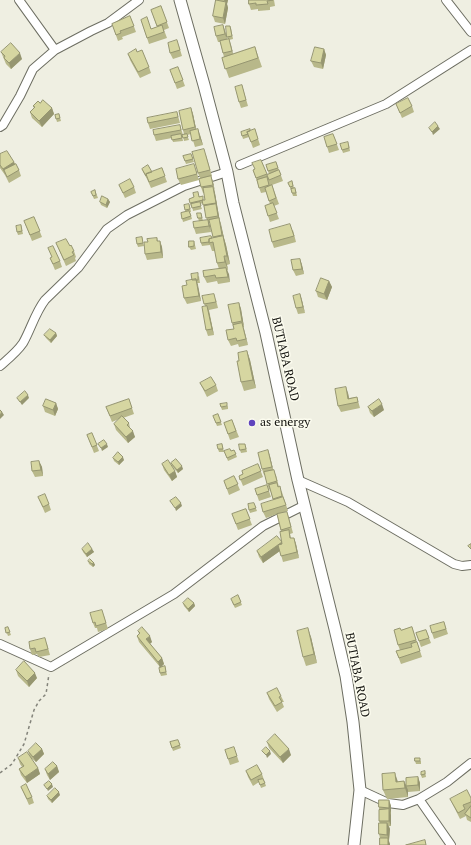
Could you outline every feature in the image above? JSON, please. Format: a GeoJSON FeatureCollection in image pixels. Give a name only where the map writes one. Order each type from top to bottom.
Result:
{"type":"FeatureCollection","features":[{"type":"Feature","properties":{"kind":"main road","name":"BUTIABA ROAD"},"geometry":{"type":"LineString","coordinates":[[180,0],[227,172],[233,202],[266,333],[298,480],[346,676],[354,722],[360,790],[354,845]]}},
{"type":"Feature","properties":{"kind":"street"},"geometry":{"type":"LineString","coordinates":[[19,0],[55,50]]}},
{"type":"Feature","properties":{"kind":"street"},"geometry":{"type":"LineString","coordinates":[[0,127],[3,125],[20,96],[33,69],[55,50],[108,23],[139,0]]}},
{"type":"Feature","properties":{"kind":"street"},"geometry":{"type":"LineString","coordinates":[[446,0],[471,32]]}},
{"type":"Feature","properties":{"kind":"street"},"geometry":{"type":"LineString","coordinates":[[240,164],[386,104],[471,50]]}},
{"type":"Feature","properties":{"kind":"street"},"geometry":{"type":"LineString","coordinates":[[0,366],[18,350],[23,343],[40,306],[78,268],[107,229],[126,215],[184,186],[227,172]]}},
{"type":"Feature","properties":{"kind":"street"},"geometry":{"type":"LineString","coordinates":[[298,480],[348,502],[454,564],[462,566],[471,565]]}},
{"type":"Feature","properties":{"kind":"street"},"geometry":{"type":"LineString","coordinates":[[0,644],[51,666],[174,594],[263,526],[305,505]]}},
{"type":"Feature","properties":{"kind":"street"},"geometry":{"type":"LineString","coordinates":[[360,790],[388,803],[403,805],[420,799],[447,782],[471,763]]}},
{"type":"Feature","properties":{"kind":"street"},"geometry":{"type":"LineString","coordinates":[[420,799],[451,845]]}},
{"type":"Feature","properties":{"kind":"path"},"geometry":{"type":"LineString","coordinates":[[0,773],[12,764],[24,744],[34,710],[39,701],[46,694],[51,666]]}},
{"type":"Feature","properties":{"kind":"building"},"geometry":{"type":"Polygon","coordinates":[[[216,0],[226,2],[223,18],[213,16],[216,0]]]}},
{"type":"Feature","properties":{"kind":"building"},"geometry":{"type":"Polygon","coordinates":[[[249,0],[273,0],[267,1],[268,4],[256,5],[256,3],[249,4],[249,0]]]}},
{"type":"Feature","properties":{"kind":"building"},"geometry":{"type":"Polygon","coordinates":[[[161,6],[167,22],[157,26],[151,10],[161,6]]]}},
{"type":"Feature","properties":{"kind":"building"},"geometry":{"type":"Polygon","coordinates":[[[130,16],[134,26],[120,31],[121,33],[116,35],[112,24],[130,16]]]}},
{"type":"Feature","properties":{"kind":"building"},"geometry":{"type":"Polygon","coordinates":[[[147,17],[151,29],[162,25],[164,32],[147,38],[141,20],[147,17]]]}},
{"type":"Feature","properties":{"kind":"building"},"geometry":{"type":"Polygon","coordinates":[[[223,25],[225,34],[216,36],[214,27],[223,25]]]}},
{"type":"Feature","properties":{"kind":"building"},"geometry":{"type":"Polygon","coordinates":[[[226,26],[230,26],[232,36],[227,37],[226,26]]]}},
{"type":"Feature","properties":{"kind":"building"},"geometry":{"type":"Polygon","coordinates":[[[229,39],[232,51],[223,53],[220,41],[229,39]]]}},
{"type":"Feature","properties":{"kind":"building"},"geometry":{"type":"Polygon","coordinates":[[[177,40],[180,50],[170,53],[168,43],[177,40]]]}},
{"type":"Feature","properties":{"kind":"building"},"geometry":{"type":"Polygon","coordinates":[[[11,43],[20,53],[9,63],[1,52],[11,43]]]}},
{"type":"Feature","properties":{"kind":"building"},"geometry":{"type":"Polygon","coordinates":[[[255,47],[258,58],[225,69],[222,58],[255,47]]]}},
{"type":"Feature","properties":{"kind":"building"},"geometry":{"type":"Polygon","coordinates":[[[315,47],[324,49],[321,63],[311,61],[315,47]]]}},
{"type":"Feature","properties":{"kind":"building"},"geometry":{"type":"Polygon","coordinates":[[[136,49],[137,52],[142,50],[149,67],[138,72],[128,54],[136,49]]]}},
{"type":"Feature","properties":{"kind":"building"},"geometry":{"type":"Polygon","coordinates":[[[178,67],[183,80],[175,83],[170,70],[178,67]]]}},
{"type":"Feature","properties":{"kind":"building"},"geometry":{"type":"Polygon","coordinates":[[[242,85],[246,100],[239,102],[235,87],[242,85]]]}},
{"type":"Feature","properties":{"kind":"building"},"geometry":{"type":"Polygon","coordinates":[[[408,98],[412,106],[400,113],[396,104],[408,98]]]}},
{"type":"Feature","properties":{"kind":"building"},"geometry":{"type":"Polygon","coordinates":[[[43,100],[52,108],[39,121],[30,112],[38,101],[40,103],[43,100]]]}},
{"type":"Feature","properties":{"kind":"building"},"geometry":{"type":"Polygon","coordinates":[[[191,108],[195,127],[183,130],[179,111],[191,108]]]}},
{"type":"Feature","properties":{"kind":"building"},"geometry":{"type":"Polygon","coordinates":[[[177,112],[178,117],[148,123],[147,118],[177,112]]]}},
{"type":"Feature","properties":{"kind":"building"},"geometry":{"type":"Polygon","coordinates":[[[59,114],[60,118],[56,119],[55,115],[59,114]]]}},
{"type":"Feature","properties":{"kind":"building"},"geometry":{"type":"Polygon","coordinates":[[[435,122],[438,126],[432,132],[429,128],[435,122]]]}},
{"type":"Feature","properties":{"kind":"building"},"geometry":{"type":"Polygon","coordinates":[[[180,125],[181,130],[154,135],[153,130],[180,125]]]}},
{"type":"Feature","properties":{"kind":"building"},"geometry":{"type":"Polygon","coordinates":[[[198,129],[200,139],[192,141],[190,131],[198,129]]]}},
{"type":"Feature","properties":{"kind":"building"},"geometry":{"type":"Polygon","coordinates":[[[250,129],[250,131],[247,132],[248,134],[242,136],[241,132],[250,129]]]}},
{"type":"Feature","properties":{"kind":"building"},"geometry":{"type":"Polygon","coordinates":[[[255,129],[258,139],[251,142],[247,132],[255,129]]]}},
{"type":"Feature","properties":{"kind":"building"},"geometry":{"type":"Polygon","coordinates":[[[181,134],[182,138],[172,140],[171,136],[181,134]]]}},
{"type":"Feature","properties":{"kind":"building"},"geometry":{"type":"Polygon","coordinates":[[[187,134],[188,137],[183,138],[182,135],[187,134]]]}},
{"type":"Feature","properties":{"kind":"building"},"geometry":{"type":"Polygon","coordinates":[[[333,134],[337,144],[327,147],[324,137],[333,134]]]}},
{"type":"Feature","properties":{"kind":"building"},"geometry":{"type":"Polygon","coordinates":[[[348,142],[349,148],[342,150],[340,144],[348,142]]]}},
{"type":"Feature","properties":{"kind":"building"},"geometry":{"type":"Polygon","coordinates":[[[204,149],[210,170],[198,173],[192,152],[204,149]]]}},
{"type":"Feature","properties":{"kind":"building"},"geometry":{"type":"Polygon","coordinates":[[[7,151],[14,162],[3,169],[0,165],[0,154],[7,151]]]}},
{"type":"Feature","properties":{"kind":"building"},"geometry":{"type":"Polygon","coordinates":[[[191,154],[193,159],[185,161],[183,156],[191,154]]]}},
{"type":"Feature","properties":{"kind":"building"},"geometry":{"type":"Polygon","coordinates":[[[261,160],[267,174],[256,178],[253,170],[255,169],[252,163],[261,160]]]}},
{"type":"Feature","properties":{"kind":"building"},"geometry":{"type":"Polygon","coordinates":[[[276,162],[278,168],[268,171],[266,165],[276,162]]]}},
{"type":"Feature","properties":{"kind":"building"},"geometry":{"type":"Polygon","coordinates":[[[16,164],[19,170],[7,177],[4,170],[16,164]]]}},
{"type":"Feature","properties":{"kind":"building"},"geometry":{"type":"Polygon","coordinates":[[[194,164],[197,174],[178,179],[176,169],[194,164]]]}},
{"type":"Feature","properties":{"kind":"building"},"geometry":{"type":"Polygon","coordinates":[[[148,165],[152,172],[146,174],[146,176],[142,169],[148,165]]]}},
{"type":"Feature","properties":{"kind":"building"},"geometry":{"type":"Polygon","coordinates":[[[162,168],[165,176],[149,182],[146,174],[162,168]]]}},
{"type":"Feature","properties":{"kind":"building"},"geometry":{"type":"Polygon","coordinates":[[[279,170],[281,175],[269,180],[267,175],[279,170]]]}},
{"type":"Feature","properties":{"kind":"building"},"geometry":{"type":"Polygon","coordinates":[[[211,176],[213,185],[201,187],[199,179],[211,176]]]}},
{"type":"Feature","properties":{"kind":"building"},"geometry":{"type":"Polygon","coordinates":[[[267,177],[269,185],[259,188],[257,180],[267,177]]]}},
{"type":"Feature","properties":{"kind":"building"},"geometry":{"type":"Polygon","coordinates":[[[130,179],[134,187],[123,193],[119,185],[130,179]]]}},
{"type":"Feature","properties":{"kind":"building"},"geometry":{"type":"Polygon","coordinates":[[[292,181],[293,186],[290,187],[288,183],[292,181]]]}},
{"type":"Feature","properties":{"kind":"building"},"geometry":{"type":"Polygon","coordinates":[[[272,185],[276,198],[269,201],[265,188],[272,185]]]}},
{"type":"Feature","properties":{"kind":"building"},"geometry":{"type":"Polygon","coordinates":[[[213,187],[216,203],[203,205],[202,200],[205,200],[203,188],[213,187]]]}},
{"type":"Feature","properties":{"kind":"building"},"geometry":{"type":"Polygon","coordinates":[[[295,188],[296,193],[292,193],[291,189],[295,188]]]}},
{"type":"Feature","properties":{"kind":"building"},"geometry":{"type":"Polygon","coordinates":[[[95,190],[96,195],[93,196],[91,192],[95,190]]]}},
{"type":"Feature","properties":{"kind":"building"},"geometry":{"type":"Polygon","coordinates":[[[198,192],[199,197],[203,196],[203,200],[190,203],[189,199],[194,197],[193,193],[198,192]]]}},
{"type":"Feature","properties":{"kind":"building"},"geometry":{"type":"Polygon","coordinates":[[[102,196],[108,199],[106,205],[100,202],[102,196]]]}},
{"type":"Feature","properties":{"kind":"building"},"geometry":{"type":"Polygon","coordinates":[[[200,202],[201,206],[192,208],[191,204],[200,202]]]}},
{"type":"Feature","properties":{"kind":"building"},"geometry":{"type":"Polygon","coordinates":[[[273,203],[277,213],[268,216],[265,206],[273,203]]]}},
{"type":"Feature","properties":{"kind":"building"},"geometry":{"type":"Polygon","coordinates":[[[189,204],[190,209],[185,210],[184,205],[189,204]]]}},
{"type":"Feature","properties":{"kind":"building"},"geometry":{"type":"Polygon","coordinates":[[[216,204],[218,216],[206,218],[204,206],[216,204]]]}},
{"type":"Feature","properties":{"kind":"building"},"geometry":{"type":"Polygon","coordinates":[[[189,211],[191,216],[182,219],[181,213],[189,211]]]}},
{"type":"Feature","properties":{"kind":"building"},"geometry":{"type":"Polygon","coordinates":[[[197,213],[201,213],[202,218],[198,218],[197,213]]]}},
{"type":"Feature","properties":{"kind":"building"},"geometry":{"type":"Polygon","coordinates":[[[34,217],[40,231],[30,235],[24,221],[34,217]]]}},
{"type":"Feature","properties":{"kind":"building"},"geometry":{"type":"Polygon","coordinates":[[[219,218],[222,235],[213,237],[209,220],[219,218]]]}},
{"type":"Feature","properties":{"kind":"building"},"geometry":{"type":"Polygon","coordinates":[[[208,220],[209,226],[194,228],[193,222],[208,220]]]}},
{"type":"Feature","properties":{"kind":"building"},"geometry":{"type":"Polygon","coordinates":[[[290,224],[294,236],[272,242],[269,230],[290,224]]]}},
{"type":"Feature","properties":{"kind":"building"},"geometry":{"type":"Polygon","coordinates":[[[21,225],[22,231],[17,232],[16,226],[21,225]]]}},
{"type":"Feature","properties":{"kind":"building"},"geometry":{"type":"Polygon","coordinates":[[[211,236],[212,238],[209,239],[209,242],[201,243],[200,238],[211,236]]]}},
{"type":"Feature","properties":{"kind":"building"},"geometry":{"type":"Polygon","coordinates":[[[223,236],[227,256],[224,256],[225,262],[217,263],[213,242],[209,243],[209,239],[223,236]]]}},
{"type":"Feature","properties":{"kind":"building"},"geometry":{"type":"Polygon","coordinates":[[[142,237],[143,243],[137,244],[136,238],[142,237]]]}},
{"type":"Feature","properties":{"kind":"building"},"geometry":{"type":"Polygon","coordinates":[[[157,238],[157,241],[160,241],[161,252],[145,254],[144,242],[148,242],[147,239],[157,238]]]}},
{"type":"Feature","properties":{"kind":"building"},"geometry":{"type":"Polygon","coordinates":[[[66,239],[74,251],[72,252],[74,255],[64,260],[56,243],[66,239]]]}},
{"type":"Feature","properties":{"kind":"building"},"geometry":{"type":"Polygon","coordinates":[[[189,241],[194,241],[194,246],[189,247],[189,241]]]}},
{"type":"Feature","properties":{"kind":"building"},"geometry":{"type":"Polygon","coordinates":[[[53,246],[60,261],[53,264],[48,248],[53,246]]]}},
{"type":"Feature","properties":{"kind":"building"},"geometry":{"type":"Polygon","coordinates":[[[300,259],[302,269],[293,270],[291,260],[300,259]]]}},
{"type":"Feature","properties":{"kind":"building"},"geometry":{"type":"Polygon","coordinates":[[[226,268],[228,277],[216,278],[215,275],[204,277],[203,271],[226,268]]]}},
{"type":"Feature","properties":{"kind":"building"},"geometry":{"type":"Polygon","coordinates":[[[198,273],[198,280],[192,280],[191,274],[198,273]]]}},
{"type":"Feature","properties":{"kind":"building"},"geometry":{"type":"Polygon","coordinates":[[[321,278],[329,281],[324,294],[316,291],[321,278]]]}},
{"type":"Feature","properties":{"kind":"building"},"geometry":{"type":"Polygon","coordinates":[[[196,279],[199,296],[184,298],[182,286],[187,285],[186,281],[196,279]]]}},
{"type":"Feature","properties":{"kind":"building"},"geometry":{"type":"Polygon","coordinates":[[[214,294],[216,302],[204,304],[202,296],[214,294]]]}},
{"type":"Feature","properties":{"kind":"building"},"geometry":{"type":"Polygon","coordinates":[[[300,294],[303,307],[296,308],[293,296],[300,294]]]}},
{"type":"Feature","properties":{"kind":"building"},"geometry":{"type":"Polygon","coordinates":[[[239,303],[242,321],[232,323],[228,305],[239,303]]]}},
{"type":"Feature","properties":{"kind":"building"},"geometry":{"type":"Polygon","coordinates":[[[207,306],[212,329],[206,330],[202,307],[207,306]]]}},
{"type":"Feature","properties":{"kind":"building"},"geometry":{"type":"Polygon","coordinates":[[[242,323],[246,339],[237,341],[236,338],[228,340],[226,330],[234,329],[233,325],[242,323]]]}},
{"type":"Feature","properties":{"kind":"building"},"geometry":{"type":"Polygon","coordinates":[[[50,329],[56,333],[50,340],[44,335],[50,329]]]}},
{"type":"Feature","properties":{"kind":"building"},"geometry":{"type":"Polygon","coordinates":[[[247,351],[253,380],[241,382],[237,361],[239,361],[238,353],[247,351]]]}},
{"type":"Feature","properties":{"kind":"building"},"geometry":{"type":"Polygon","coordinates":[[[211,377],[216,385],[205,391],[200,383],[211,377]]]}},
{"type":"Feature","properties":{"kind":"building"},"geometry":{"type":"Polygon","coordinates":[[[346,387],[348,399],[357,397],[358,402],[338,406],[335,389],[346,387]]]}},
{"type":"Feature","properties":{"kind":"building"},"geometry":{"type":"Polygon","coordinates":[[[25,391],[28,395],[20,402],[17,398],[25,391]]]}},
{"type":"Feature","properties":{"kind":"building"},"geometry":{"type":"Polygon","coordinates":[[[46,399],[56,403],[53,410],[43,406],[46,399]]]}},
{"type":"Feature","properties":{"kind":"building"},"geometry":{"type":"Polygon","coordinates":[[[129,399],[132,408],[110,416],[106,407],[129,399]]]}},
{"type":"Feature","properties":{"kind":"building"},"geometry":{"type":"Polygon","coordinates":[[[379,399],[382,404],[372,411],[368,407],[379,399]]]}},
{"type":"Feature","properties":{"kind":"building"},"geometry":{"type":"Polygon","coordinates":[[[227,403],[227,406],[221,407],[220,404],[227,403]]]}},
{"type":"Feature","properties":{"kind":"building"},"geometry":{"type":"Polygon","coordinates":[[[218,414],[221,422],[216,423],[213,416],[218,414]]]}},
{"type":"Feature","properties":{"kind":"building"},"geometry":{"type":"Polygon","coordinates":[[[122,416],[129,423],[127,425],[133,431],[126,437],[114,424],[122,416]]]}},
{"type":"Feature","properties":{"kind":"building"},"geometry":{"type":"Polygon","coordinates":[[[232,420],[236,431],[228,434],[224,423],[232,420]]]}},
{"type":"Feature","properties":{"kind":"building"},"geometry":{"type":"Polygon","coordinates":[[[92,433],[97,445],[92,447],[87,435],[92,433]]]}},
{"type":"Feature","properties":{"kind":"building"},"geometry":{"type":"Polygon","coordinates":[[[104,440],[107,444],[101,448],[98,444],[104,440]]]}},
{"type":"Feature","properties":{"kind":"building"},"geometry":{"type":"Polygon","coordinates":[[[222,444],[223,449],[218,449],[217,445],[222,444]]]}},
{"type":"Feature","properties":{"kind":"building"},"geometry":{"type":"Polygon","coordinates":[[[239,444],[245,444],[246,449],[240,450],[239,444]]]}},
{"type":"Feature","properties":{"kind":"building"},"geometry":{"type":"Polygon","coordinates":[[[230,449],[231,451],[234,450],[236,454],[227,458],[224,451],[230,449]]]}},
{"type":"Feature","properties":{"kind":"building"},"geometry":{"type":"Polygon","coordinates":[[[268,450],[272,467],[262,469],[258,453],[268,450]]]}},
{"type":"Feature","properties":{"kind":"building"},"geometry":{"type":"Polygon","coordinates":[[[118,452],[123,457],[118,462],[113,458],[118,452]]]}},
{"type":"Feature","properties":{"kind":"building"},"geometry":{"type":"Polygon","coordinates":[[[176,459],[182,466],[177,470],[171,463],[176,459]]]}},
{"type":"Feature","properties":{"kind":"building"},"geometry":{"type":"Polygon","coordinates":[[[168,460],[175,471],[169,475],[162,464],[168,460]]]}},
{"type":"Feature","properties":{"kind":"building"},"geometry":{"type":"Polygon","coordinates":[[[39,461],[41,470],[32,471],[31,462],[39,461]]]}},
{"type":"Feature","properties":{"kind":"building"},"geometry":{"type":"Polygon","coordinates":[[[258,464],[261,471],[240,480],[239,476],[243,474],[242,471],[258,464]]]}},
{"type":"Feature","properties":{"kind":"building"},"geometry":{"type":"Polygon","coordinates":[[[274,470],[277,481],[267,484],[264,472],[274,470]]]}},
{"type":"Feature","properties":{"kind":"building"},"geometry":{"type":"Polygon","coordinates":[[[234,476],[238,484],[227,489],[224,481],[234,476]]]}},
{"type":"Feature","properties":{"kind":"building"},"geometry":{"type":"Polygon","coordinates":[[[277,483],[278,487],[280,486],[282,496],[273,499],[269,485],[277,483]]]}},
{"type":"Feature","properties":{"kind":"building"},"geometry":{"type":"Polygon","coordinates":[[[267,485],[269,491],[257,495],[255,489],[267,485]]]}},
{"type":"Feature","properties":{"kind":"building"},"geometry":{"type":"Polygon","coordinates":[[[45,494],[49,504],[43,507],[38,497],[45,494]]]}},
{"type":"Feature","properties":{"kind":"building"},"geometry":{"type":"Polygon","coordinates":[[[176,497],[181,503],[175,508],[170,501],[176,497]]]}},
{"type":"Feature","properties":{"kind":"building"},"geometry":{"type":"Polygon","coordinates":[[[283,497],[286,505],[263,512],[261,504],[283,497]]]}},
{"type":"Feature","properties":{"kind":"building"},"geometry":{"type":"Polygon","coordinates":[[[254,503],[256,508],[249,510],[248,504],[254,503]]]}},
{"type":"Feature","properties":{"kind":"building"},"geometry":{"type":"Polygon","coordinates":[[[246,509],[250,519],[236,524],[232,514],[246,509]]]}},
{"type":"Feature","properties":{"kind":"building"},"geometry":{"type":"Polygon","coordinates":[[[287,512],[291,527],[281,530],[277,514],[287,512]]]}},
{"type":"Feature","properties":{"kind":"building"},"geometry":{"type":"Polygon","coordinates":[[[289,530],[290,538],[294,538],[297,552],[281,556],[278,545],[282,544],[280,532],[289,530]]]}},
{"type":"Feature","properties":{"kind":"building"},"geometry":{"type":"Polygon","coordinates":[[[277,536],[282,542],[261,557],[257,551],[277,536]]]}},
{"type":"Feature","properties":{"kind":"building"},"geometry":{"type":"Polygon","coordinates":[[[88,543],[92,549],[86,554],[82,549],[88,543]]]}},
{"type":"Feature","properties":{"kind":"building"},"geometry":{"type":"Polygon","coordinates":[[[90,559],[94,563],[92,564],[88,561],[90,559]]]}},
{"type":"Feature","properties":{"kind":"building"},"geometry":{"type":"Polygon","coordinates":[[[238,595],[241,602],[234,605],[231,599],[238,595]]]}},
{"type":"Feature","properties":{"kind":"building"},"geometry":{"type":"Polygon","coordinates":[[[188,598],[194,603],[188,609],[183,603],[188,598]]]}},
{"type":"Feature","properties":{"kind":"building"},"geometry":{"type":"Polygon","coordinates":[[[102,610],[106,623],[96,626],[95,622],[93,623],[90,613],[102,610]]]}},
{"type":"Feature","properties":{"kind":"building"},"geometry":{"type":"Polygon","coordinates":[[[444,622],[446,629],[432,633],[430,626],[444,622]]]}},
{"type":"Feature","properties":{"kind":"building"},"geometry":{"type":"Polygon","coordinates":[[[8,627],[10,632],[6,633],[5,628],[8,627]]]}},
{"type":"Feature","properties":{"kind":"building"},"geometry":{"type":"Polygon","coordinates":[[[142,627],[150,636],[146,639],[162,658],[158,662],[137,636],[140,633],[138,631],[142,627]]]}},
{"type":"Feature","properties":{"kind":"building"},"geometry":{"type":"Polygon","coordinates":[[[412,627],[416,640],[398,645],[394,630],[412,627]]]}},
{"type":"Feature","properties":{"kind":"building"},"geometry":{"type":"Polygon","coordinates":[[[308,628],[314,654],[303,657],[297,631],[308,628]]]}},
{"type":"Feature","properties":{"kind":"building"},"geometry":{"type":"Polygon","coordinates":[[[426,630],[429,638],[419,641],[416,633],[426,630]]]}},
{"type":"Feature","properties":{"kind":"building"},"geometry":{"type":"Polygon","coordinates":[[[45,638],[48,649],[36,652],[35,648],[30,649],[29,642],[45,638]]]}},
{"type":"Feature","properties":{"kind":"building"},"geometry":{"type":"Polygon","coordinates":[[[417,642],[420,651],[399,658],[396,651],[412,647],[411,644],[417,642]]]}},
{"type":"Feature","properties":{"kind":"building"},"geometry":{"type":"Polygon","coordinates":[[[24,661],[35,673],[27,681],[16,670],[24,661]]]}},
{"type":"Feature","properties":{"kind":"building"},"geometry":{"type":"Polygon","coordinates":[[[165,666],[166,672],[160,673],[159,668],[165,666]]]}},
{"type":"Feature","properties":{"kind":"building"},"geometry":{"type":"Polygon","coordinates":[[[277,688],[282,702],[275,706],[267,693],[277,688]]]}},
{"type":"Feature","properties":{"kind":"building"},"geometry":{"type":"Polygon","coordinates":[[[275,734],[289,749],[280,757],[267,742],[275,734]]]}},
{"type":"Feature","properties":{"kind":"building"},"geometry":{"type":"Polygon","coordinates":[[[178,740],[180,745],[172,748],[170,742],[178,740]]]}},
{"type":"Feature","properties":{"kind":"building"},"geometry":{"type":"Polygon","coordinates":[[[36,743],[42,749],[33,757],[28,751],[36,743]]]}},
{"type":"Feature","properties":{"kind":"building"},"geometry":{"type":"Polygon","coordinates":[[[234,747],[237,756],[228,759],[225,750],[234,747]]]}},
{"type":"Feature","properties":{"kind":"building"},"geometry":{"type":"Polygon","coordinates":[[[266,747],[270,751],[266,755],[262,751],[266,747]]]}},
{"type":"Feature","properties":{"kind":"building"},"geometry":{"type":"Polygon","coordinates":[[[27,752],[38,768],[25,777],[19,769],[24,766],[18,758],[27,752]]]}},
{"type":"Feature","properties":{"kind":"building"},"geometry":{"type":"Polygon","coordinates":[[[415,758],[420,758],[420,761],[415,761],[415,758]]]}},
{"type":"Feature","properties":{"kind":"building"},"geometry":{"type":"Polygon","coordinates":[[[53,762],[57,766],[48,774],[45,769],[53,762]]]}},
{"type":"Feature","properties":{"kind":"building"},"geometry":{"type":"Polygon","coordinates":[[[257,765],[262,774],[251,780],[246,771],[257,765]]]}},
{"type":"Feature","properties":{"kind":"building"},"geometry":{"type":"Polygon","coordinates":[[[425,771],[425,774],[421,775],[421,772],[425,771]]]}},
{"type":"Feature","properties":{"kind":"building"},"geometry":{"type":"Polygon","coordinates":[[[395,773],[396,782],[404,781],[405,788],[383,790],[382,774],[395,773]]]}},
{"type":"Feature","properties":{"kind":"building"},"geometry":{"type":"Polygon","coordinates":[[[418,777],[418,785],[406,786],[406,778],[418,777]]]}},
{"type":"Feature","properties":{"kind":"building"},"geometry":{"type":"Polygon","coordinates":[[[263,779],[265,783],[260,785],[258,780],[263,779]]]}},
{"type":"Feature","properties":{"kind":"building"},"geometry":{"type":"Polygon","coordinates":[[[49,781],[52,784],[47,789],[44,785],[49,781]]]}},
{"type":"Feature","properties":{"kind":"building"},"geometry":{"type":"Polygon","coordinates":[[[26,784],[32,797],[27,799],[21,787],[26,784]]]}},
{"type":"Feature","properties":{"kind":"building"},"geometry":{"type":"Polygon","coordinates":[[[55,788],[59,792],[51,800],[47,796],[55,788]]]}},
{"type":"Feature","properties":{"kind":"building"},"geometry":{"type":"Polygon","coordinates":[[[467,790],[471,798],[471,802],[463,805],[465,809],[458,813],[450,799],[467,790]]]}},
{"type":"Feature","properties":{"kind":"building"},"geometry":{"type":"Polygon","coordinates":[[[379,800],[389,800],[389,808],[379,807],[379,800]]]}},
{"type":"Feature","properties":{"kind":"building"},"geometry":{"type":"Polygon","coordinates":[[[471,806],[471,818],[465,814],[471,806]]]}},
{"type":"Feature","properties":{"kind":"building"},"geometry":{"type":"Polygon","coordinates":[[[389,809],[389,821],[379,821],[379,810],[389,809]]]}},
{"type":"Feature","properties":{"kind":"building"},"geometry":{"type":"Polygon","coordinates":[[[379,823],[387,823],[387,835],[379,834],[379,823]]]}},
{"type":"Feature","properties":{"kind":"building"},"geometry":{"type":"Polygon","coordinates":[[[380,838],[388,838],[388,845],[380,845],[380,838]]]}},
{"type":"Feature","properties":{"kind":"building"},"geometry":{"type":"Polygon","coordinates":[[[425,840],[426,845],[406,845],[425,840]]]}},
{"type":"Feature","properties":{"kind":"place","name":"as energy"},"geometry":{"type":"Point","coordinates":[252,423]}}]}
